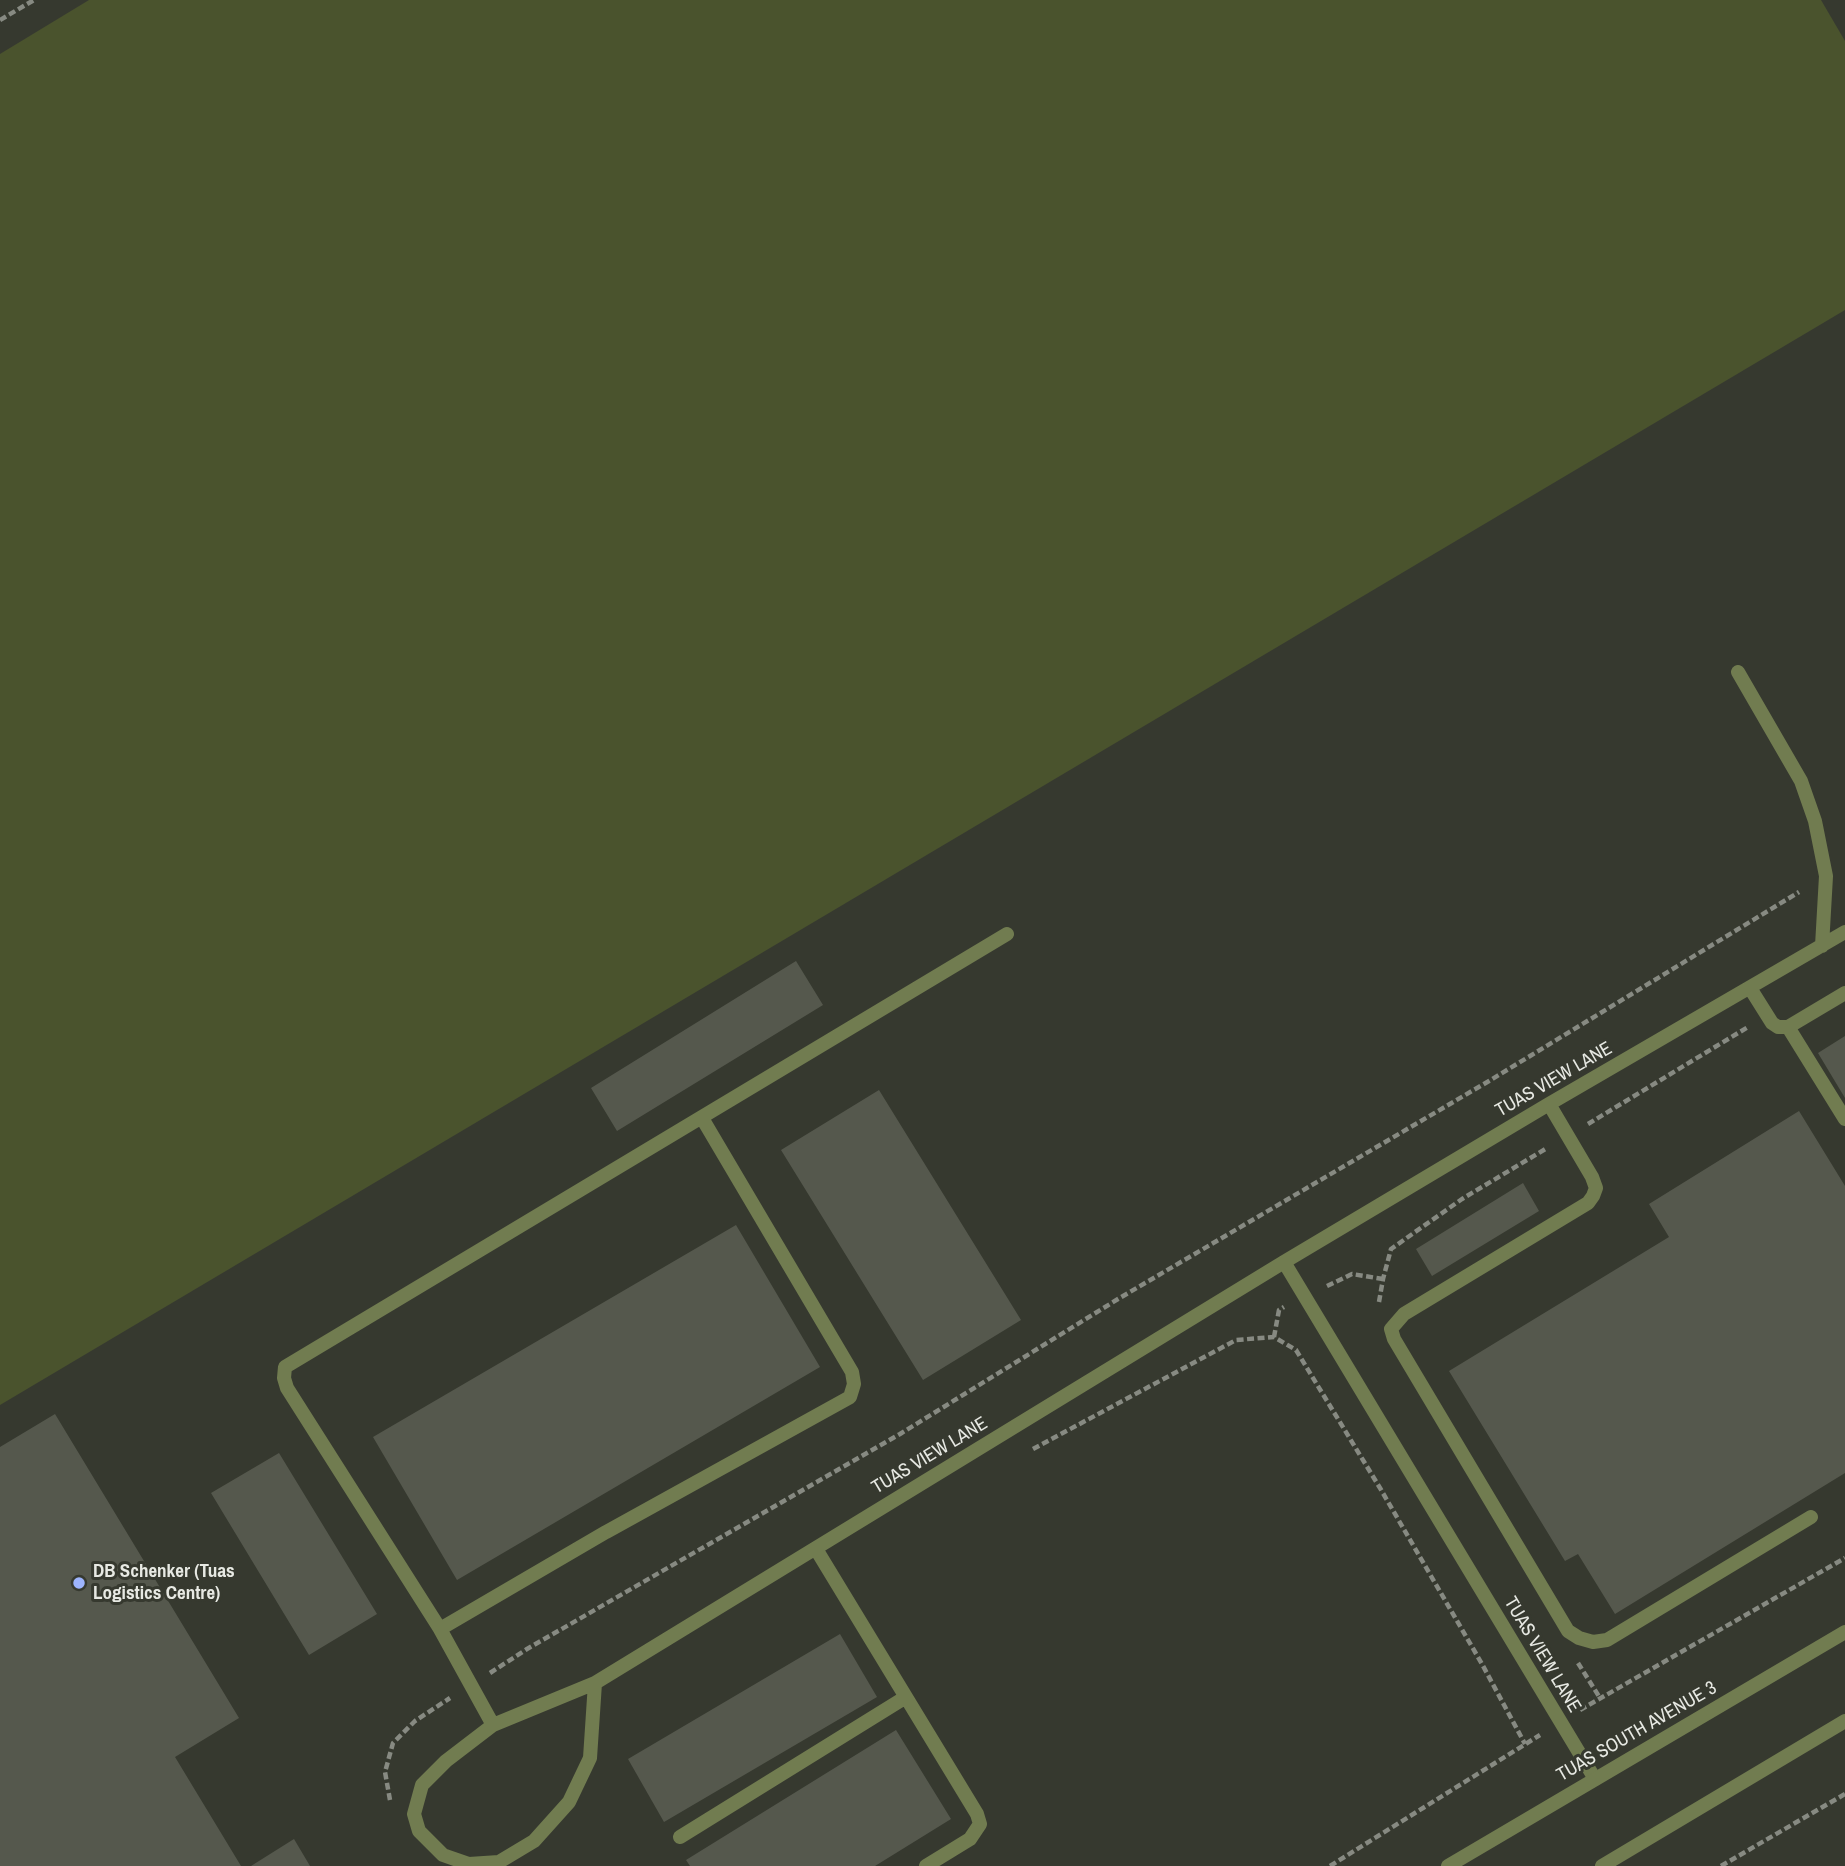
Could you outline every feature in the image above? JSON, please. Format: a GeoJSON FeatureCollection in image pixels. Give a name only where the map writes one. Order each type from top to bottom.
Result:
{"type":"FeatureCollection","features":[{"type":"Feature","properties":{"kind":"street"},"geometry":{"type":"LineString","coordinates":[[1738,672],[1801,781],[1815,821],[1826,876],[1822,946]]}},
{"type":"Feature","properties":{"kind":"street","name":"TUAS VIEW LANE"},"geometry":{"type":"LineString","coordinates":[[596,1683],[590,1758],[569,1802],[534,1841],[499,1862],[469,1864],[443,1855],[419,1831],[414,1814],[422,1785],[446,1761],[493,1725],[596,1683],[1284,1262],[1845,932]]}},
{"type":"Feature","properties":{"kind":"street"},"geometry":{"type":"LineString","coordinates":[[493,1725],[440,1629],[288,1388],[285,1367],[1007,934]]}},
{"type":"Feature","properties":{"kind":"street"},"geometry":{"type":"LineString","coordinates":[[1750,988],[1772,1023],[1778,1027],[1788,1027],[1845,993]]}},
{"type":"Feature","properties":{"kind":"street"},"geometry":{"type":"LineString","coordinates":[[1788,1027],[1845,1119]]}},
{"type":"Feature","properties":{"kind":"street"},"geometry":{"type":"LineString","coordinates":[[1549,1104],[1596,1188],[1594,1196],[1588,1203],[1404,1314],[1391,1329],[1394,1339],[1568,1631],[1593,1642],[1607,1640],[1811,1517]]}},
{"type":"Feature","properties":{"kind":"street"},"geometry":{"type":"LineString","coordinates":[[440,1629],[607,1532],[850,1397],[854,1384],[852,1372],[702,1118]]}},
{"type":"Feature","properties":{"kind":"street","name":"TUAS VIEW LANE"},"geometry":{"type":"LineString","coordinates":[[1284,1262],[1594,1779]]}},
{"type":"Feature","properties":{"kind":"street"},"geometry":{"type":"LineString","coordinates":[[816,1549],[977,1814],[980,1824],[970,1839],[926,1866]]}},
{"type":"Feature","properties":{"kind":"street","name":"TUAS SOUTH AVENUE 3"},"geometry":{"type":"LineString","coordinates":[[1448,1866],[1845,1632]]}},
{"type":"Feature","properties":{"kind":"street"},"geometry":{"type":"LineString","coordinates":[[680,1837],[906,1697]]}},
{"type":"Feature","properties":{"kind":"street"},"geometry":{"type":"LineString","coordinates":[[1602,1866],[1845,1721]]}},
{"type":"Feature","properties":{"kind":"path"},"geometry":{"type":"LineString","coordinates":[[0,20],[34,0]]}},
{"type":"Feature","properties":{"kind":"path"},"geometry":{"type":"LineString","coordinates":[[392,1807],[384,1772],[393,1743],[415,1721],[471,1684],[900,1434],[1118,1299],[1489,1081],[1826,876]]}},
{"type":"Feature","properties":{"kind":"path"},"geometry":{"type":"LineString","coordinates":[[1379,1303],[1391,1249],[1462,1199],[1767,1015]]}},
{"type":"Feature","properties":{"kind":"path"},"geometry":{"type":"LineString","coordinates":[[1031,1450],[1236,1340],[1273,1337],[1296,1350],[1380,1488],[1525,1744]]}},
{"type":"Feature","properties":{"kind":"path"},"geometry":{"type":"LineString","coordinates":[[1572,1654],[1601,1698]]}},
{"type":"Feature","properties":{"kind":"path"},"geometry":{"type":"LineString","coordinates":[[1721,1866],[1845,1794]]}},
{"type":"Feature","properties":{"kind":"green space"},"geometry":{"type":"Polygon","coordinates":[[[89,0],[1821,0],[1845,41],[1845,310],[0,1405],[0,54],[89,0]]]}},
{"type":"Feature","properties":{"kind":"building"},"geometry":{"type":"Polygon","coordinates":[[[796,961],[823,1005],[617,1131],[591,1088],[796,961]]]}},
{"type":"Feature","properties":{"kind":"building"},"geometry":{"type":"Polygon","coordinates":[[[1845,1036],[1845,1098],[1818,1053],[1845,1036]]]}},
{"type":"Feature","properties":{"kind":"building"},"geometry":{"type":"Polygon","coordinates":[[[879,1090],[1021,1320],[923,1380],[781,1150],[879,1090]]]}},
{"type":"Feature","properties":{"kind":"building"},"geometry":{"type":"Polygon","coordinates":[[[1799,1111],[1845,1186],[1845,1473],[1615,1614],[1578,1554],[1565,1561],[1449,1371],[1669,1237],[1649,1204],[1799,1111]]]}},
{"type":"Feature","properties":{"kind":"building"},"geometry":{"type":"Polygon","coordinates":[[[1523,1183],[1539,1211],[1432,1276],[1416,1249],[1523,1183]]]}},
{"type":"Feature","properties":{"kind":"building"},"geometry":{"type":"Polygon","coordinates":[[[736,1225],[820,1367],[457,1580],[373,1437],[736,1225]]]}},
{"type":"Feature","properties":{"kind":"building","name":"DB Schenker (Tuas Logistics Centre)"},"geometry":{"type":"Polygon","coordinates":[[[55,1414],[239,1718],[175,1757],[241,1866],[0,1866],[0,1447],[55,1414]]]}},
{"type":"Feature","properties":{"kind":"building"},"geometry":{"type":"Polygon","coordinates":[[[279,1453],[377,1614],[309,1655],[211,1493],[279,1453]]]}},
{"type":"Feature","properties":{"kind":"building"},"geometry":{"type":"Polygon","coordinates":[[[840,1634],[877,1697],[664,1822],[628,1759],[840,1634]]]}},
{"type":"Feature","properties":{"kind":"building"},"geometry":{"type":"Polygon","coordinates":[[[896,1730],[951,1819],[875,1866],[690,1866],[686,1860],[896,1730]]]}},
{"type":"Feature","properties":{"kind":"building"},"geometry":{"type":"Polygon","coordinates":[[[294,1839],[310,1866],[251,1866],[294,1839]]]}},
{"type":"Feature","properties":{"kind":"place","name":"DB Schenker (Tuas Logistics Centre)"},"geometry":{"type":"Point","coordinates":[79,1583]}}]}
